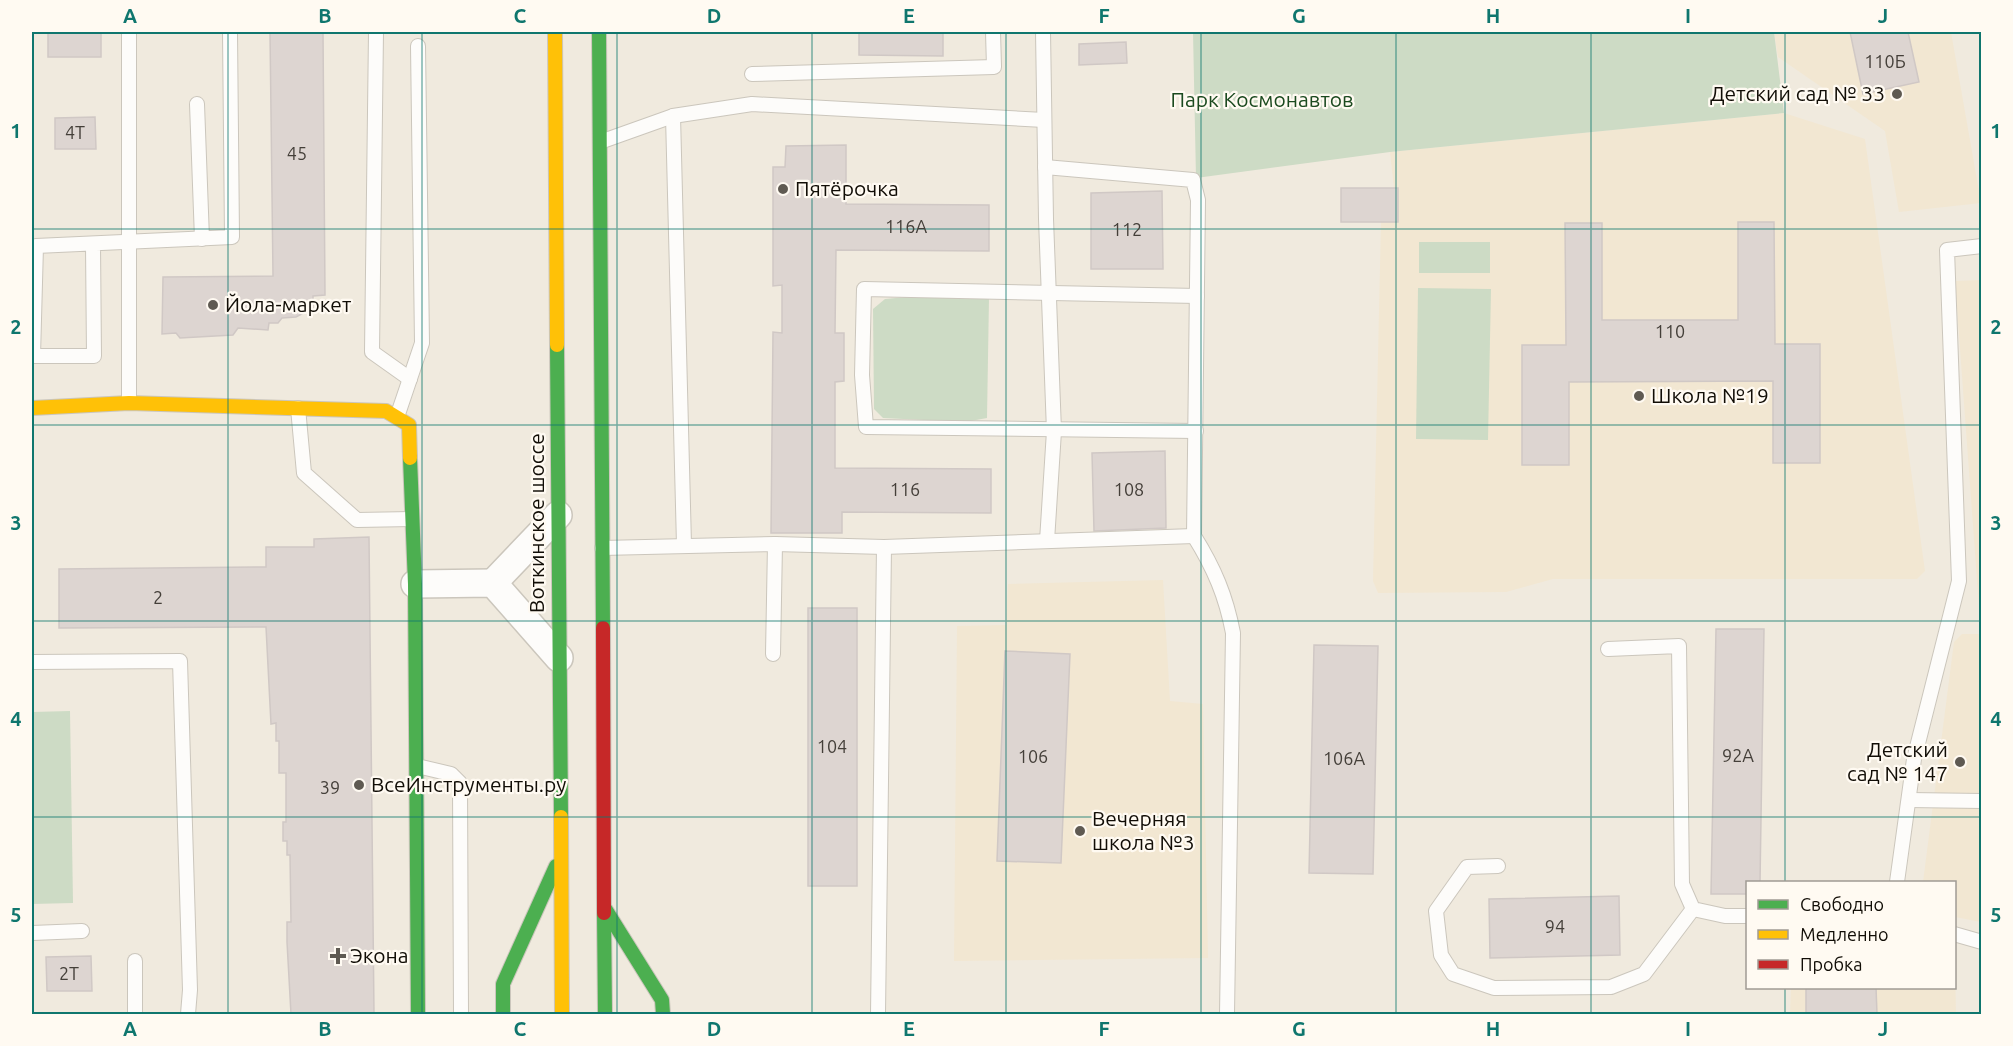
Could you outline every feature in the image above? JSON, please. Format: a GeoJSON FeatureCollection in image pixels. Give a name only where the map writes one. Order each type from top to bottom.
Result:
{"type":"FeatureCollection","features":[{"type":"Feature","properties":{"kind":"main road","name":"Воткинское шоссе"},"geometry":{"type":"LineString","coordinates":[[555,32],[562,1014]]}},
{"type":"Feature","properties":{"kind":"main road"},"geometry":{"type":"LineString","coordinates":[[599,32],[605,1014]]}},
{"type":"Feature","properties":{"kind":"main road"},"geometry":{"type":"LineString","coordinates":[[32,408],[129,403],[386,411],[409,425],[415,584],[418,1014]]}},
{"type":"Feature","properties":{"kind":"main road"},"geometry":{"type":"LineString","coordinates":[[503,1014],[503,984],[561,856]]}},
{"type":"Feature","properties":{"kind":"main road"},"geometry":{"type":"LineString","coordinates":[[604,907],[662,1000],[663,1014]]}},
{"type":"Feature","properties":{"kind":"street"},"geometry":{"type":"LineString","coordinates":[[415,584],[493,583],[558,515]]}},
{"type":"Feature","properties":{"kind":"street"},"geometry":{"type":"LineString","coordinates":[[493,583],[559,658]]}},
{"type":"Feature","properties":{"kind":"lane"},"geometry":{"type":"LineString","coordinates":[[129,32],[129,403]]}},
{"type":"Feature","properties":{"kind":"lane"},"geometry":{"type":"LineString","coordinates":[[93,245],[94,356],[33,356],[36,246],[232,237],[230,32]]}},
{"type":"Feature","properties":{"kind":"lane"},"geometry":{"type":"LineString","coordinates":[[376,32],[372,352],[410,379]]}},
{"type":"Feature","properties":{"kind":"lane"},"geometry":{"type":"LineString","coordinates":[[752,74],[994,68],[993,32]]}},
{"type":"Feature","properties":{"kind":"lane"},"geometry":{"type":"LineString","coordinates":[[1043,32],[1054,430],[1047,541]]}},
{"type":"Feature","properties":{"kind":"lane"},"geometry":{"type":"LineString","coordinates":[[397,417],[422,343],[418,46]]}},
{"type":"Feature","properties":{"kind":"lane"},"geometry":{"type":"LineString","coordinates":[[197,104],[202,239]]}},
{"type":"Feature","properties":{"kind":"lane"},"geometry":{"type":"LineString","coordinates":[[600,142],[673,116],[752,104],[1044,120]]}},
{"type":"Feature","properties":{"kind":"lane"},"geometry":{"type":"LineString","coordinates":[[673,116],[684,545]]}},
{"type":"Feature","properties":{"kind":"lane"},"geometry":{"type":"LineString","coordinates":[[1045,166],[1192,180],[1198,200],[1194,536],[1216,572],[1227,599],[1233,633],[1227,1014]]}},
{"type":"Feature","properties":{"kind":"lane"},"geometry":{"type":"LineString","coordinates":[[1897,881],[1914,759],[1959,581],[1947,250],[1982,246]]}},
{"type":"Feature","properties":{"kind":"lane"},"geometry":{"type":"LineString","coordinates":[[1196,431],[866,427],[862,375],[864,289],[1197,296]]}},
{"type":"Feature","properties":{"kind":"lane"},"geometry":{"type":"LineString","coordinates":[[298,408],[304,473],[357,520],[412,519]]}},
{"type":"Feature","properties":{"kind":"lane"},"geometry":{"type":"LineString","coordinates":[[602,548],[775,544],[884,547],[1194,536]]}},
{"type":"Feature","properties":{"kind":"lane"},"geometry":{"type":"LineString","coordinates":[[773,654],[775,544]]}},
{"type":"Feature","properties":{"kind":"lane"},"geometry":{"type":"LineString","coordinates":[[878,1014],[884,547]]}},
{"type":"Feature","properties":{"kind":"lane"},"geometry":{"type":"LineString","coordinates":[[1608,649],[1679,646],[1682,884],[1694,909]]}},
{"type":"Feature","properties":{"kind":"lane"},"geometry":{"type":"LineString","coordinates":[[32,662],[180,661],[190,990],[188,1014]]}},
{"type":"Feature","properties":{"kind":"lane"},"geometry":{"type":"LineString","coordinates":[[417,766],[451,774],[459,783],[461,1014]]}},
{"type":"Feature","properties":{"kind":"lane"},"geometry":{"type":"LineString","coordinates":[[1909,800],[1982,801]]}},
{"type":"Feature","properties":{"kind":"lane"},"geometry":{"type":"LineString","coordinates":[[1498,866],[1467,867],[1436,911],[1441,955],[1453,974],[1494,988],[1611,987],[1644,975],[1694,909]]}},
{"type":"Feature","properties":{"kind":"lane"},"geometry":{"type":"LineString","coordinates":[[1694,909],[1725,916],[1746,916]]}},
{"type":"Feature","properties":{"kind":"lane"},"geometry":{"type":"LineString","coordinates":[[32,933],[82,932]]}},
{"type":"Feature","properties":{"kind":"lane"},"geometry":{"type":"LineString","coordinates":[[1956,935],[1982,942]]}},
{"type":"Feature","properties":{"kind":"lane"},"geometry":{"type":"LineString","coordinates":[[135,961],[135,1014]]}},
{"type":"Feature","properties":{"kind":"shaded area","name":"Детский сад № 33"},"geometry":{"type":"Polygon","coordinates":[[[1774,32],[1951,32],[1981,203],[1899,212],[1885,131],[1778,57],[1774,32]]]}},
{"type":"Feature","properties":{"kind":"shaded area","name":"Школа №19"},"geometry":{"type":"Polygon","coordinates":[[[1784,113],[1865,139],[1925,571],[1917,579],[1553,579],[1506,592],[1378,593],[1373,581],[1381,222],[1398,221],[1398,189],[1394,188],[1390,152],[1784,113]]]}},
{"type":"Feature","properties":{"kind":"shaded area"},"geometry":{"type":"Polygon","coordinates":[[[1981,280],[1981,634],[1955,281],[1981,280]]]}},
{"type":"Feature","properties":{"kind":"shaded area","name":"Вечерняя школа №3"},"geometry":{"type":"Polygon","coordinates":[[[1163,580],[1170,701],[1203,704],[1208,958],[954,961],[957,626],[1006,625],[1008,584],[1163,580]]]}},
{"type":"Feature","properties":{"kind":"shaded area","name":"Детский сад № 147"},"geometry":{"type":"Polygon","coordinates":[[[1962,634],[1981,634],[1981,922],[1956,917],[1956,881],[1923,881],[1954,642],[1962,634]]]}},
{"type":"Feature","properties":{"kind":"shaded area"},"geometry":{"type":"Polygon","coordinates":[[[1791,989],[1955,989],[1956,1014],[1790,1014],[1791,989]]]}},
{"type":"Feature","properties":{"kind":"green space","name":"Парк Космонавтов"},"geometry":{"type":"Polygon","coordinates":[[[1193,32],[1774,32],[1784,113],[1390,152],[1196,178],[1193,32]]]}},
{"type":"Feature","properties":{"kind":"green space"},"geometry":{"type":"Polygon","coordinates":[[[1419,242],[1490,242],[1490,273],[1419,273],[1419,242]]]}},
{"type":"Feature","properties":{"kind":"green space"},"geometry":{"type":"Polygon","coordinates":[[[1418,288],[1491,289],[1488,440],[1416,439],[1418,288]]]}},
{"type":"Feature","properties":{"kind":"green space"},"geometry":{"type":"Polygon","coordinates":[[[989,298],[987,418],[965,422],[883,418],[874,409],[873,309],[885,299],[989,298]]]}},
{"type":"Feature","properties":{"kind":"green space"},"geometry":{"type":"Polygon","coordinates":[[[70,711],[73,903],[32,904],[32,712],[70,711]]]}},
{"type":"Feature","properties":{"kind":"building"},"geometry":{"type":"Polygon","coordinates":[[[48,32],[101,32],[101,57],[48,57],[48,32]]]}},
{"type":"Feature","properties":{"kind":"building"},"geometry":{"type":"Polygon","coordinates":[[[270,32],[323,32],[325,295],[313,296],[313,308],[296,317],[282,318],[278,323],[269,323],[268,330],[238,328],[233,335],[180,338],[176,333],[162,334],[163,277],[273,276],[270,32]]]}},
{"type":"Feature","properties":{"kind":"building"},"geometry":{"type":"Polygon","coordinates":[[[859,32],[943,32],[943,56],[859,55],[859,32]]]}},
{"type":"Feature","properties":{"kind":"building"},"geometry":{"type":"Polygon","coordinates":[[[1850,32],[1908,32],[1919,82],[1863,94],[1850,32]]]}},
{"type":"Feature","properties":{"kind":"building"},"geometry":{"type":"Polygon","coordinates":[[[1126,42],[1127,63],[1079,65],[1079,44],[1126,42]]]}},
{"type":"Feature","properties":{"kind":"building"},"geometry":{"type":"Polygon","coordinates":[[[95,117],[96,149],[55,149],[55,118],[95,117]]]}},
{"type":"Feature","properties":{"kind":"building"},"geometry":{"type":"Polygon","coordinates":[[[846,145],[846,204],[989,205],[989,251],[836,250],[835,333],[844,333],[844,381],[835,382],[835,468],[991,469],[991,513],[842,512],[842,533],[771,533],[773,332],[782,333],[782,285],[773,286],[773,167],[785,167],[786,146],[846,145]]]}},
{"type":"Feature","properties":{"kind":"building"},"geometry":{"type":"Polygon","coordinates":[[[1341,188],[1398,188],[1398,222],[1341,222],[1341,188]]]}},
{"type":"Feature","properties":{"kind":"building"},"geometry":{"type":"Polygon","coordinates":[[[1162,191],[1163,269],[1091,269],[1091,193],[1162,191]]]}},
{"type":"Feature","properties":{"kind":"building"},"geometry":{"type":"Polygon","coordinates":[[[1738,222],[1774,222],[1775,344],[1820,344],[1820,463],[1773,463],[1773,381],[1569,382],[1569,465],[1522,465],[1522,345],[1566,345],[1565,223],[1602,223],[1602,320],[1738,320],[1738,222]]]}},
{"type":"Feature","properties":{"kind":"building"},"geometry":{"type":"Polygon","coordinates":[[[1165,451],[1166,528],[1094,531],[1092,453],[1165,451]]]}},
{"type":"Feature","properties":{"kind":"building"},"geometry":{"type":"Polygon","coordinates":[[[369,537],[374,1014],[291,1014],[287,942],[287,922],[291,922],[290,855],[287,855],[287,841],[283,841],[283,822],[286,822],[286,773],[279,773],[279,741],[276,741],[276,723],[271,724],[266,627],[59,628],[59,569],[266,567],[266,547],[314,547],[314,539],[369,537]]]}},
{"type":"Feature","properties":{"kind":"building"},"geometry":{"type":"Polygon","coordinates":[[[808,608],[857,608],[857,886],[808,886],[808,608]]]}},
{"type":"Feature","properties":{"kind":"building"},"geometry":{"type":"Polygon","coordinates":[[[1716,629],[1764,629],[1760,881],[1746,881],[1746,894],[1711,894],[1716,629]]]}},
{"type":"Feature","properties":{"kind":"building"},"geometry":{"type":"Polygon","coordinates":[[[1314,645],[1378,646],[1373,874],[1309,873],[1314,645]]]}},
{"type":"Feature","properties":{"kind":"building"},"geometry":{"type":"Polygon","coordinates":[[[1005,651],[1070,654],[1061,863],[997,861],[1005,651]]]}},
{"type":"Feature","properties":{"kind":"building"},"geometry":{"type":"Polygon","coordinates":[[[1619,896],[1620,955],[1490,958],[1489,899],[1619,896]]]}},
{"type":"Feature","properties":{"kind":"building"},"geometry":{"type":"Polygon","coordinates":[[[91,956],[92,991],[47,991],[46,957],[91,956]]]}},
{"type":"Feature","properties":{"kind":"building"},"geometry":{"type":"Polygon","coordinates":[[[1806,989],[1876,989],[1877,1014],[1806,1014],[1806,989]]]}},
{"type":"Feature","properties":{"kind":"traffic: fast"},"geometry":{"type":"LineString","coordinates":[[599,32],[603,628]]}},
{"type":"Feature","properties":{"kind":"traffic: fast"},"geometry":{"type":"LineString","coordinates":[[557,345],[561,817]]}},
{"type":"Feature","properties":{"kind":"traffic: fast"},"geometry":{"type":"LineString","coordinates":[[410,458],[415,584],[418,1014]]}},
{"type":"Feature","properties":{"kind":"traffic: fast"},"geometry":{"type":"LineString","coordinates":[[503,1014],[503,984],[556,866]]}},
{"type":"Feature","properties":{"kind":"traffic: fast"},"geometry":{"type":"LineString","coordinates":[[604,907],[662,1000],[663,1014]]}},
{"type":"Feature","properties":{"kind":"traffic: fast"},"geometry":{"type":"LineString","coordinates":[[604,913],[605,1014]]}},
{"type":"Feature","properties":{"kind":"traffic: slow"},"geometry":{"type":"LineString","coordinates":[[555,32],[557,345]]}},
{"type":"Feature","properties":{"kind":"traffic: slow"},"geometry":{"type":"LineString","coordinates":[[32,408],[129,403],[386,411],[409,425],[410,458]]}},
{"type":"Feature","properties":{"kind":"traffic: slow"},"geometry":{"type":"LineString","coordinates":[[561,817],[562,1014]]}},
{"type":"Feature","properties":{"kind":"traffic: jam"},"geometry":{"type":"LineString","coordinates":[[603,628],[604,913]]}},
{"type":"Feature","properties":{"kind":"place","name":"Детский сад № 33"},"geometry":{"type":"Point","coordinates":[1897,94]}},
{"type":"Feature","properties":{"kind":"place","name":"Пятёрочка"},"geometry":{"type":"Point","coordinates":[783,189]}},
{"type":"Feature","properties":{"kind":"place","name":"Йола-маркет"},"geometry":{"type":"Point","coordinates":[213,305]}},
{"type":"Feature","properties":{"kind":"place","name":"Школа №19"},"geometry":{"type":"Point","coordinates":[1639,396]}},
{"type":"Feature","properties":{"kind":"place","name":"Детский сад № 147"},"geometry":{"type":"Point","coordinates":[1960,762]}},
{"type":"Feature","properties":{"kind":"place","name":"ВсеИнструменты.ру"},"geometry":{"type":"Point","coordinates":[359,785]}},
{"type":"Feature","properties":{"kind":"place","name":"Вечерняя школа №3"},"geometry":{"type":"Point","coordinates":[1080,831]}},
{"type":"Feature","properties":{"kind":"place","name":"Экона"},"geometry":{"type":"Point","coordinates":[338,956]}}]}
